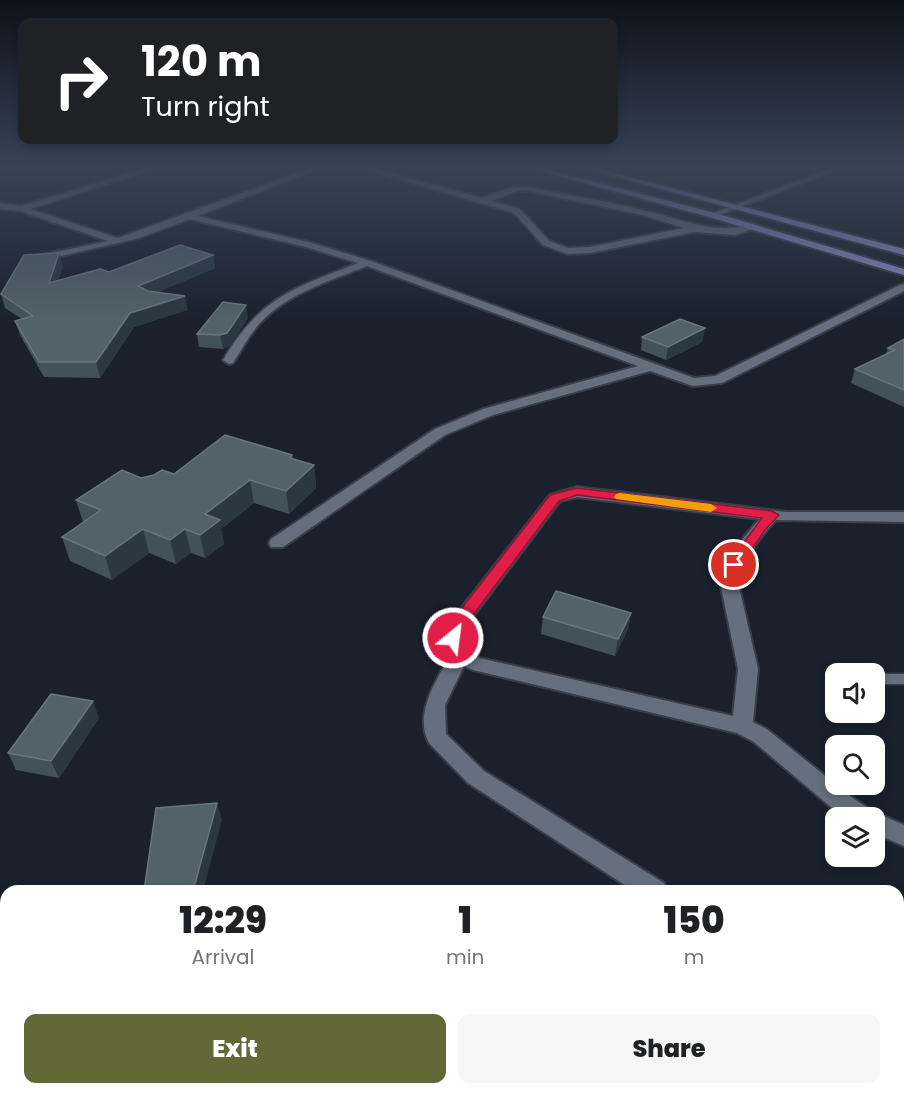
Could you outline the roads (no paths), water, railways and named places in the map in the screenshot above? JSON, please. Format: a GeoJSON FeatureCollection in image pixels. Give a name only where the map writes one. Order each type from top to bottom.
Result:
{"type":"FeatureCollection","features":[{"type":"Feature","properties":{"kind":"main road"},"geometry":{"type":"LineString","coordinates":[[726,219],[904,272]]}},
{"type":"Feature","properties":{"kind":"main road"},"geometry":{"type":"LineString","coordinates":[[784,219],[904,252]]}},
{"type":"Feature","properties":{"kind":"street"},"geometry":{"type":"LineString","coordinates":[[52,219],[118,241]]}},
{"type":"Feature","properties":{"kind":"street"},"geometry":{"type":"LineString","coordinates":[[40,258],[118,241],[180,219]]}},
{"type":"Feature","properties":{"kind":"street"},"geometry":{"type":"LineString","coordinates":[[202,219],[309,245],[366,263],[693,382],[718,380],[904,287]]}},
{"type":"Feature","properties":{"kind":"street"},"geometry":{"type":"LineString","coordinates":[[524,219],[546,243],[567,251],[590,250],[694,229]]}},
{"type":"Feature","properties":{"kind":"street"},"geometry":{"type":"LineString","coordinates":[[664,219],[694,229],[735,232],[753,227]]}},
{"type":"Feature","properties":{"kind":"street"},"geometry":{"type":"LineString","coordinates":[[229,360],[246,331],[274,303],[366,263]]}},
{"type":"Feature","properties":{"kind":"street"},"geometry":{"type":"LineString","coordinates":[[277,543],[440,432],[488,412],[649,367]]}},
{"type":"Feature","properties":{"kind":"street"},"geometry":{"type":"LineString","coordinates":[[848,807],[761,736],[742,726],[473,663],[461,652],[453,638],[457,626],[555,498],[577,492],[772,515],[904,517]]}},
{"type":"Feature","properties":{"kind":"street"},"geometry":{"type":"LineString","coordinates":[[742,726],[748,682],[748,663],[730,596],[734,565],[760,527],[772,515]]}},
{"type":"Feature","properties":{"kind":"street"},"geometry":{"type":"LineString","coordinates":[[461,652],[435,705],[436,737],[476,777],[646,885]]}},
{"type":"Feature","properties":{"kind":"street"},"geometry":{"type":"LineString","coordinates":[[885,827],[904,836]]}},
{"type":"Feature","properties":{"kind":"lane"},"geometry":{"type":"LineString","coordinates":[[885,679],[904,679]]}}]}
